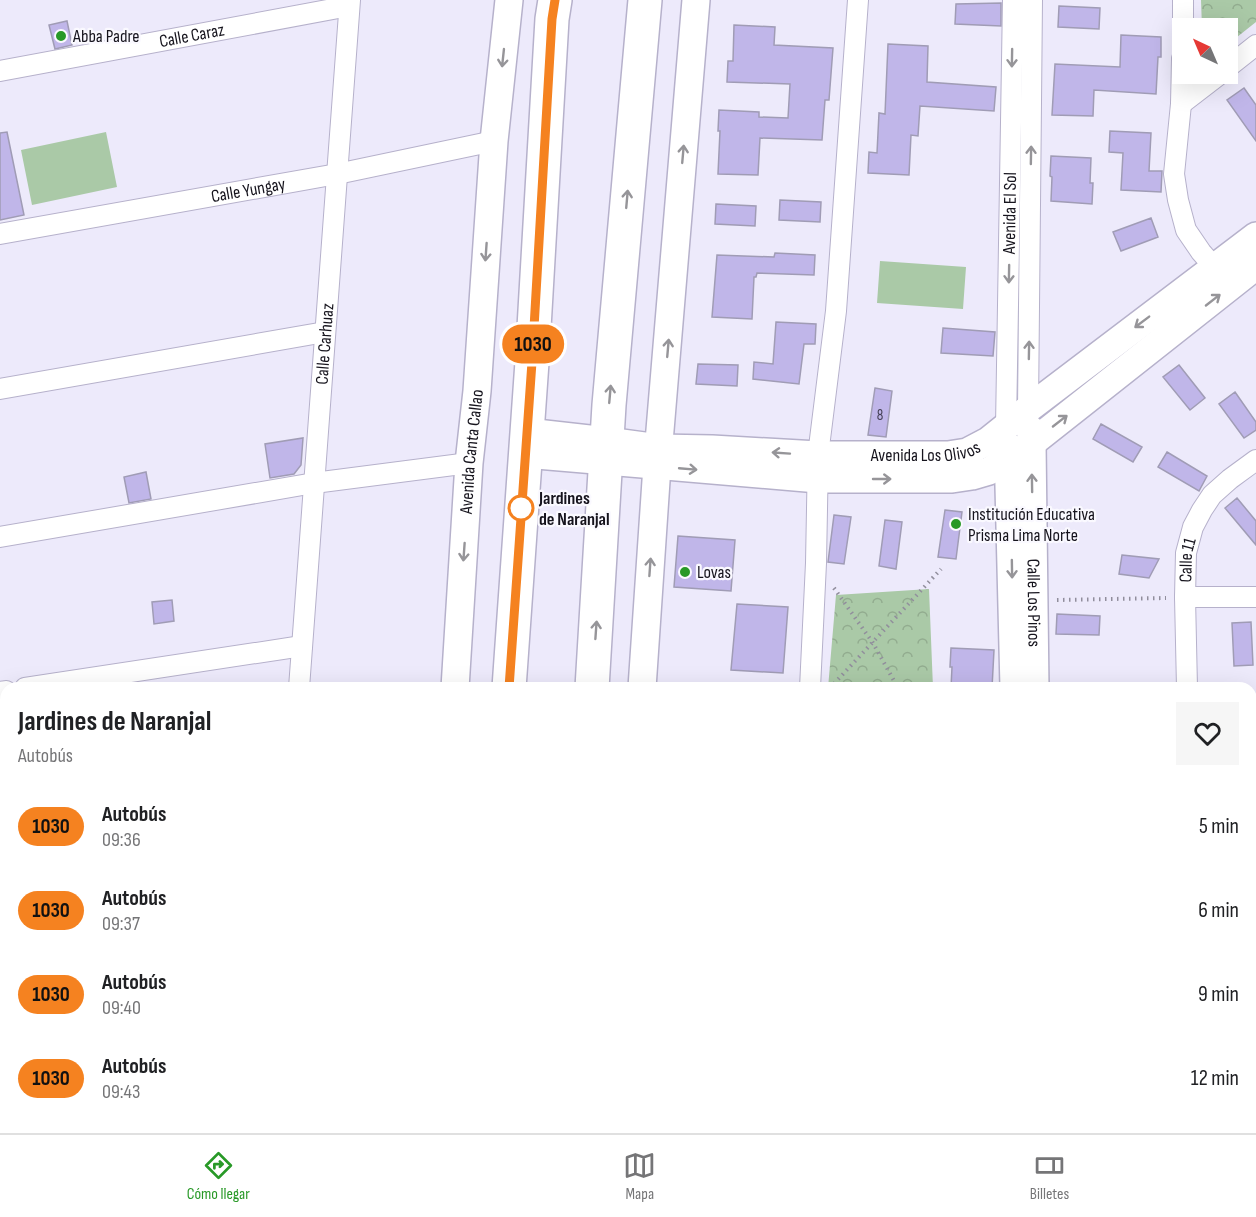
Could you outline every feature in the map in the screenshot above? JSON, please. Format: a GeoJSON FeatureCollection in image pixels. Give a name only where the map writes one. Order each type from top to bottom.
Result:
{"type":"FeatureCollection","features":[{"type":"Feature","properties":{"kind":"highway"},"geometry":{"type":"LineString","coordinates":[[592,682],[609,405],[645,0]]}},
{"type":"Feature","properties":{"kind":"highway"},"geometry":{"type":"LineString","coordinates":[[509,682],[532,362],[549,6]]}},
{"type":"Feature","properties":{"kind":"street","name":"Avenida Canta Callao"},"geometry":{"type":"LineString","coordinates":[[455,682],[469,463],[477,391],[494,141],[509,0]]}},
{"type":"Feature","properties":{"kind":"street"},"geometry":{"type":"LineString","coordinates":[[642,682],[658,457],[696,0]]}},
{"type":"Feature","properties":{"kind":"street"},"geometry":{"type":"LineString","coordinates":[[810,682],[818,467],[836,311],[858,0]]}},
{"type":"Feature","properties":{"kind":"street","name":"Avenida El Sol"},"geometry":{"type":"LineString","coordinates":[[1006,426],[1013,0]]}},
{"type":"Feature","properties":{"kind":"street","name":"Avenida El Sol"},"geometry":{"type":"LineString","coordinates":[[1028,409],[1032,0]]}},
{"type":"Feature","properties":{"kind":"street"},"geometry":{"type":"LineString","coordinates":[[1183,0],[1183,18]]}},
{"type":"Feature","properties":{"kind":"street","name":"Calle Caraz"},"geometry":{"type":"LineString","coordinates":[[0,71],[350,3]]}},
{"type":"Feature","properties":{"kind":"street","name":"Calle Carhuaz"},"geometry":{"type":"LineString","coordinates":[[300,682],[350,3]]}},
{"type":"Feature","properties":{"kind":"street"},"geometry":{"type":"LineString","coordinates":[[1238,59],[1256,45]]}},
{"type":"Feature","properties":{"kind":"street"},"geometry":{"type":"LineString","coordinates":[[1181,84],[1174,174],[1178,200],[1185,230],[1214,267]]}},
{"type":"Feature","properties":{"kind":"street"},"geometry":{"type":"LineString","coordinates":[[1181,104],[1207,84]]}},
{"type":"Feature","properties":{"kind":"street","name":"Calle Yungay"},"geometry":{"type":"LineString","coordinates":[[0,234],[337,174],[494,141]]}},
{"type":"Feature","properties":{"kind":"street","name":"Avenida Los Olivos"},"geometry":{"type":"LineString","coordinates":[[818,467],[948,455],[967,452],[988,441],[1256,236]]}},
{"type":"Feature","properties":{"kind":"street","name":"Avenida Los Olivos"},"geometry":{"type":"LineString","coordinates":[[526,443],[658,457],[712,449],[818,467],[952,479],[972,476],[989,471],[1032,443],[1256,266]]}},
{"type":"Feature","properties":{"kind":"street"},"geometry":{"type":"LineString","coordinates":[[0,389],[325,332]]}},
{"type":"Feature","properties":{"kind":"street","name":"Calle Los Pinos"},"geometry":{"type":"LineString","coordinates":[[1028,409],[1032,443],[1035,682]]}},
{"type":"Feature","properties":{"kind":"street","name":"Calle Los Pinos"},"geometry":{"type":"LineString","coordinates":[[1006,426],[1009,458],[1014,682]]}},
{"type":"Feature","properties":{"kind":"street","name":"Calle 11"},"geometry":{"type":"LineString","coordinates":[[1187,682],[1186,553],[1193,527],[1212,495],[1256,460]]}},
{"type":"Feature","properties":{"kind":"street"},"geometry":{"type":"LineString","coordinates":[[0,537],[314,483],[469,463]]}},
{"type":"Feature","properties":{"kind":"street"},"geometry":{"type":"LineString","coordinates":[[1185,597],[1256,597]]}},
{"type":"Feature","properties":{"kind":"street"},"geometry":{"type":"LineString","coordinates":[[65,682],[303,646]]}},
{"type":"Feature","properties":{"kind":"path"},"geometry":{"type":"LineString","coordinates":[[816,563],[873,643],[895,682]]}},
{"type":"Feature","properties":{"kind":"path"},"geometry":{"type":"LineString","coordinates":[[836,682],[941,569]]}},
{"type":"Feature","properties":{"kind":"path"},"geometry":{"type":"LineString","coordinates":[[1034,601],[1185,597]]}},
{"type":"Feature","properties":{"kind":"green space"},"geometry":{"type":"Polygon","coordinates":[[[1201,0],[1256,0],[1256,22],[1238,36],[1238,18],[1202,18],[1201,0]]]}},
{"type":"Feature","properties":{"kind":"green space"},"geometry":{"type":"Polygon","coordinates":[[[106,132],[117,187],[32,205],[21,150],[106,132]]]}},
{"type":"Feature","properties":{"kind":"green space"},"geometry":{"type":"Polygon","coordinates":[[[880,261],[966,267],[963,309],[877,303],[880,261]]]}},
{"type":"Feature","properties":{"kind":"green space"},"geometry":{"type":"Polygon","coordinates":[[[929,589],[933,682],[829,682],[836,595],[929,589]]]}},
{"type":"Feature","properties":{"kind":"building"},"geometry":{"type":"Polygon","coordinates":[[[1001,3],[1001,26],[955,24],[956,4],[1001,3]]]}},
{"type":"Feature","properties":{"kind":"building"},"geometry":{"type":"Polygon","coordinates":[[[1059,6],[1100,8],[1099,29],[1058,27],[1059,6]]]}},
{"type":"Feature","properties":{"kind":"building","name":"Abba Padre"},"geometry":{"type":"Polygon","coordinates":[[[67,21],[72,45],[55,49],[49,25],[67,21]]]}},
{"type":"Feature","properties":{"kind":"building"},"geometry":{"type":"Polygon","coordinates":[[[734,25],[775,27],[774,45],[833,48],[829,100],[825,100],[822,140],[760,138],[758,175],[718,174],[719,110],[759,112],[759,117],[788,118],[790,84],[727,82],[728,61],[733,61],[734,25]]]}},
{"type":"Feature","properties":{"kind":"building"},"geometry":{"type":"Polygon","coordinates":[[[1121,35],[1161,37],[1156,94],[1094,90],[1093,116],[1052,115],[1055,64],[1120,67],[1121,35]]]}},
{"type":"Feature","properties":{"kind":"building"},"geometry":{"type":"Polygon","coordinates":[[[888,44],[928,46],[927,82],[996,87],[994,111],[920,106],[918,136],[911,135],[909,175],[868,173],[869,152],[877,153],[879,113],[885,114],[888,44]]]}},
{"type":"Feature","properties":{"kind":"building"},"geometry":{"type":"Polygon","coordinates":[[[1244,88],[1256,105],[1256,141],[1227,100],[1244,88]]]}},
{"type":"Feature","properties":{"kind":"building"},"geometry":{"type":"Polygon","coordinates":[[[1110,131],[1151,133],[1149,171],[1162,171],[1161,192],[1121,190],[1123,153],[1109,152],[1110,131]]]}},
{"type":"Feature","properties":{"kind":"building"},"geometry":{"type":"Polygon","coordinates":[[[7,132],[24,215],[0,220],[0,133],[7,132]]]}},
{"type":"Feature","properties":{"kind":"building"},"geometry":{"type":"Polygon","coordinates":[[[1051,156],[1091,158],[1092,204],[1051,201],[1051,156]]]}},
{"type":"Feature","properties":{"kind":"building"},"geometry":{"type":"Polygon","coordinates":[[[780,200],[821,202],[820,222],[779,220],[780,200]]]}},
{"type":"Feature","properties":{"kind":"building"},"geometry":{"type":"Polygon","coordinates":[[[716,204],[756,206],[755,226],[715,224],[716,204]]]}},
{"type":"Feature","properties":{"kind":"building"},"geometry":{"type":"Polygon","coordinates":[[[1151,218],[1158,237],[1121,251],[1113,232],[1151,218]]]}},
{"type":"Feature","properties":{"kind":"building"},"geometry":{"type":"Polygon","coordinates":[[[775,253],[815,255],[814,275],[757,273],[754,277],[752,319],[712,317],[717,255],[774,257],[775,253]]]}},
{"type":"Feature","properties":{"kind":"building"},"geometry":{"type":"Polygon","coordinates":[[[776,322],[816,324],[815,344],[804,344],[799,384],[753,379],[754,362],[773,364],[776,322]]]}},
{"type":"Feature","properties":{"kind":"building"},"geometry":{"type":"Polygon","coordinates":[[[943,328],[995,332],[993,356],[941,353],[943,328]]]}},
{"type":"Feature","properties":{"kind":"building"},"geometry":{"type":"Polygon","coordinates":[[[698,364],[738,365],[737,386],[696,384],[698,364]]]}},
{"type":"Feature","properties":{"kind":"building"},"geometry":{"type":"Polygon","coordinates":[[[1179,365],[1205,398],[1190,410],[1163,377],[1179,365]]]}},
{"type":"Feature","properties":{"kind":"building"},"geometry":{"type":"Polygon","coordinates":[[[875,388],[892,391],[886,437],[868,435],[875,388]]]}},
{"type":"Feature","properties":{"kind":"building"},"geometry":{"type":"Polygon","coordinates":[[[1235,392],[1256,422],[1256,430],[1244,438],[1219,404],[1235,392]]]}},
{"type":"Feature","properties":{"kind":"building"},"geometry":{"type":"Polygon","coordinates":[[[1101,424],[1142,447],[1133,462],[1093,439],[1101,424]]]}},
{"type":"Feature","properties":{"kind":"building"},"geometry":{"type":"Polygon","coordinates":[[[303,438],[301,465],[294,474],[270,478],[265,444],[303,438]]]}},
{"type":"Feature","properties":{"kind":"building"},"geometry":{"type":"Polygon","coordinates":[[[1167,452],[1207,476],[1199,491],[1158,467],[1167,452]]]}},
{"type":"Feature","properties":{"kind":"building"},"geometry":{"type":"Polygon","coordinates":[[[146,472],[151,499],[129,503],[124,477],[146,472]]]}},
{"type":"Feature","properties":{"kind":"building"},"geometry":{"type":"Polygon","coordinates":[[[1237,498],[1256,521],[1256,545],[1225,508],[1237,498]]]}},
{"type":"Feature","properties":{"kind":"building"},"geometry":{"type":"Polygon","coordinates":[[[945,510],[962,512],[956,559],[938,557],[945,510]]]}},
{"type":"Feature","properties":{"kind":"building"},"geometry":{"type":"Polygon","coordinates":[[[834,515],[851,517],[844,564],[828,562],[834,515]]]}},
{"type":"Feature","properties":{"kind":"building"},"geometry":{"type":"Polygon","coordinates":[[[885,520],[902,522],[896,569],[879,566],[885,520]]]}},
{"type":"Feature","properties":{"kind":"building"},"geometry":{"type":"Polygon","coordinates":[[[678,536],[735,540],[731,591],[674,587],[678,536]]]}},
{"type":"Feature","properties":{"kind":"building"},"geometry":{"type":"Polygon","coordinates":[[[1122,555],[1159,559],[1149,578],[1119,574],[1122,555]]]}},
{"type":"Feature","properties":{"kind":"building"},"geometry":{"type":"Polygon","coordinates":[[[172,600],[174,621],[154,624],[152,602],[172,600]]]}},
{"type":"Feature","properties":{"kind":"building"},"geometry":{"type":"Polygon","coordinates":[[[737,604],[788,607],[783,673],[731,670],[737,604]]]}},
{"type":"Feature","properties":{"kind":"building"},"geometry":{"type":"Polygon","coordinates":[[[1057,614],[1100,616],[1099,635],[1056,634],[1057,614]]]}},
{"type":"Feature","properties":{"kind":"building"},"geometry":{"type":"Polygon","coordinates":[[[1251,622],[1253,665],[1234,666],[1232,623],[1251,622]]]}},
{"type":"Feature","properties":{"kind":"building"},"geometry":{"type":"Polygon","coordinates":[[[951,648],[994,650],[992,682],[951,682],[952,667],[950,667],[951,648]]]}},
{"type":"Feature","properties":{"kind":"bus line","name":"1030"},"geometry":{"type":"LineString","coordinates":[[509,682],[555,0]]}},
{"type":"Feature","properties":{"kind":"place","name":"Abba Padre"},"geometry":{"type":"Point","coordinates":[61,36]}},
{"type":"Feature","properties":{"kind":"place","name":"Jardines de Naranjal"},"geometry":{"type":"Point","coordinates":[521,508]}},
{"type":"Feature","properties":{"kind":"place","name":"Institución Educativa Prisma Lima Norte"},"geometry":{"type":"Point","coordinates":[956,524]}},
{"type":"Feature","properties":{"kind":"place","name":"Lovas"},"geometry":{"type":"Point","coordinates":[685,572]}}]}
